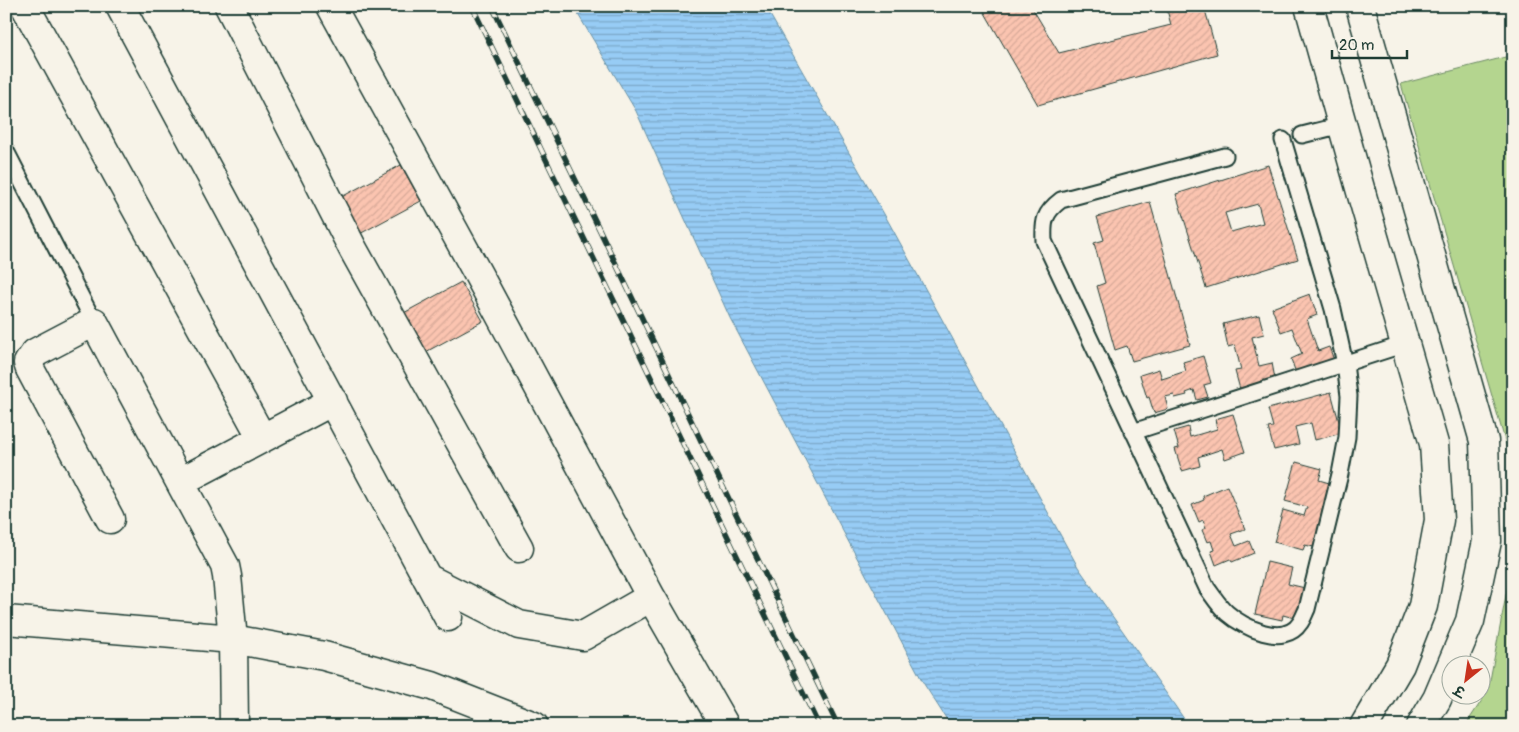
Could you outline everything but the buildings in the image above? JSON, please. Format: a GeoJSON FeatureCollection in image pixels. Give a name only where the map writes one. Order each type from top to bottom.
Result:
{"type":"FeatureCollection","features":[{"type":"Feature","properties":{"kind":"street"},"geometry":{"type":"LineString","coordinates":[[25,6],[262,438]]}},
{"type":"Feature","properties":{"kind":"street"},"geometry":{"type":"LineString","coordinates":[[120,6],[448,617]]}},
{"type":"Feature","properties":{"kind":"street"},"geometry":{"type":"LineString","coordinates":[[229,6],[353,249],[519,548]]}},
{"type":"Feature","properties":{"kind":"street"},"geometry":{"type":"LineString","coordinates":[[331,6],[479,276],[651,597],[725,726]]}},
{"type":"Feature","properties":{"kind":"street"},"geometry":{"type":"LineString","coordinates":[[1309,6],[1434,444],[1439,520],[1424,606],[1400,665],[1364,726]]}},
{"type":"Feature","properties":{"kind":"street"},"geometry":{"type":"LineString","coordinates":[[1360,6],[1484,441],[1487,541],[1470,621],[1437,698],[1421,726]]}},
{"type":"Feature","properties":{"kind":"street"},"geometry":{"type":"LineString","coordinates":[[110,519],[28,363],[35,353],[94,322],[225,566],[233,640],[234,726]]}},
{"type":"Feature","properties":{"kind":"street"},"geometry":{"type":"LineString","coordinates":[[180,482],[333,401]]}},
{"type":"Feature","properties":{"kind":"street"},"geometry":{"type":"LineString","coordinates":[[427,578],[519,625],[583,636],[651,597]]}},
{"type":"Feature","properties":{"kind":"street"},"geometry":{"type":"LineString","coordinates":[[6,620],[233,640],[324,656],[423,684],[534,726]]}},
{"type":"Feature","properties":{"kind":"lane"},"geometry":{"type":"LineString","coordinates":[[1302,135],[1342,125]]}},
{"type":"Feature","properties":{"kind":"lane"},"geometry":{"type":"LineString","coordinates":[[1225,156],[1061,200],[1051,208],[1043,224],[1044,241],[1207,588],[1226,612],[1251,628],[1277,636],[1290,633],[1300,624],[1307,609],[1340,474],[1347,437],[1349,396],[1345,364],[1333,309],[1283,140]]}},
{"type":"Feature","properties":{"kind":"lane"},"geometry":{"type":"LineString","coordinates":[[6,151],[94,322]]}},
{"type":"Feature","properties":{"kind":"lane"},"geometry":{"type":"LineString","coordinates":[[1133,432],[1404,344]]}},
{"type":"Feature","properties":{"kind":"green space"},"geometry":{"type":"Polygon","coordinates":[[[1513,55],[1513,468],[1401,84],[1513,55]]]}},
{"type":"Feature","properties":{"kind":"green space"},"geometry":{"type":"Polygon","coordinates":[[[1513,558],[1513,726],[1465,726],[1479,704],[1492,704],[1492,670],[1513,558]]]}},
{"type":"Feature","properties":{"kind":"water"},"geometry":{"type":"Polygon","coordinates":[[[573,6],[765,6],[888,221],[1078,567],[1189,726],[951,726],[924,684],[730,318],[636,111],[573,6]]]}},
{"type":"Feature","properties":{"kind":"railway"},"geometry":{"type":"LineString","coordinates":[[472,6],[819,726]]}},
{"type":"Feature","properties":{"kind":"railway"},"geometry":{"type":"LineString","coordinates":[[492,6],[838,726]]}}]}
